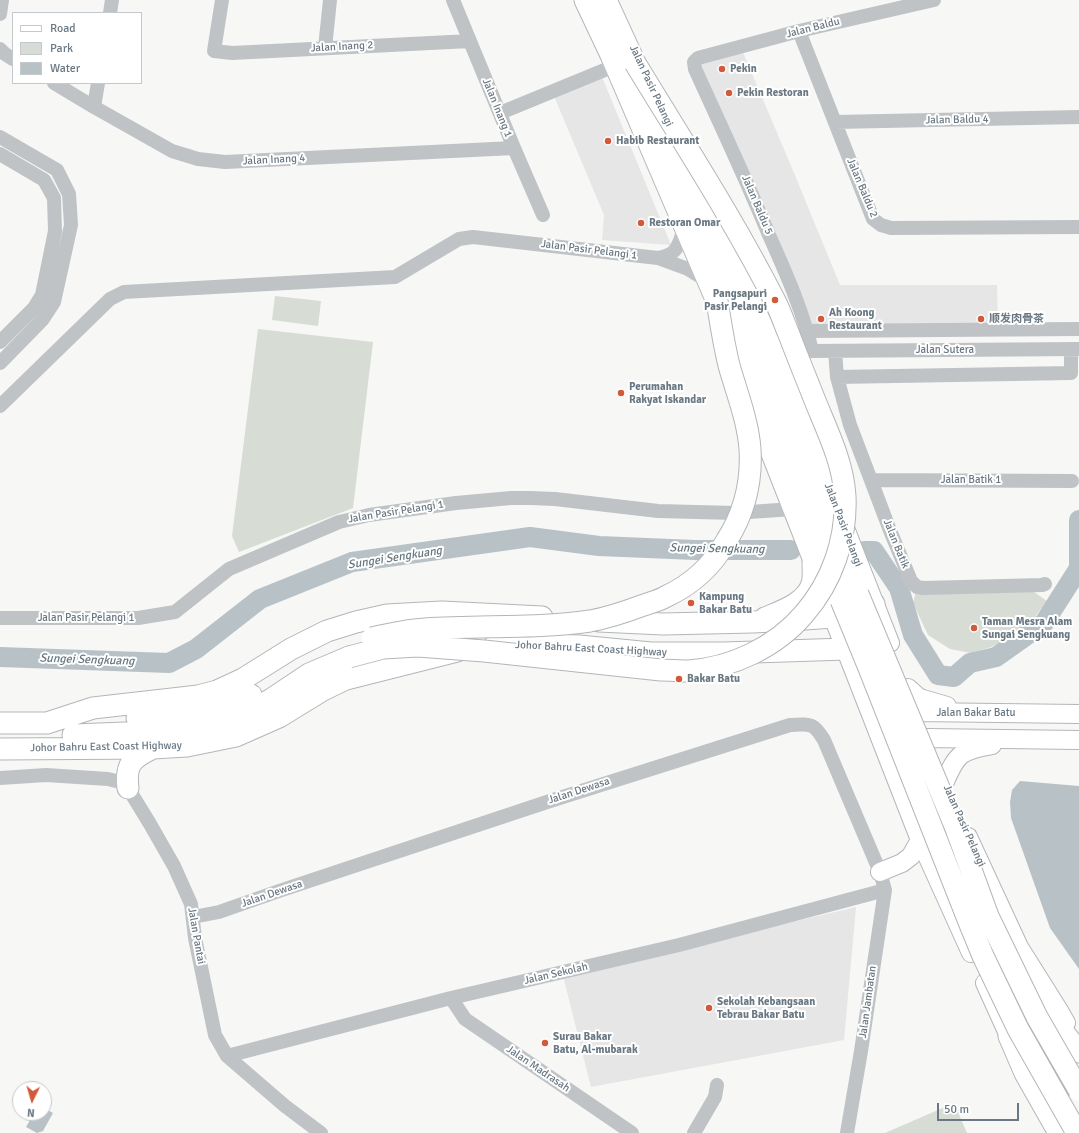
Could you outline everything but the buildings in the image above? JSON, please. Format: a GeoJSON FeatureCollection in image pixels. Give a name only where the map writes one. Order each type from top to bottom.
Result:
{"type":"FeatureCollection","features":[{"type":"Feature","properties":{"kind":"highway"},"geometry":{"type":"LineString","coordinates":[[585,0],[611,55],[813,525],[841,600],[983,956],[1018,1028],[1078,1133]]}},
{"type":"Feature","properties":{"kind":"highway"},"geometry":{"type":"LineString","coordinates":[[348,651],[418,646],[491,652],[661,670],[689,670],[717,666],[744,657],[768,645],[783,635],[808,609],[829,578],[840,548],[845,496],[842,472],[833,444],[777,305],[722,204],[635,58],[606,0]]}},
{"type":"Feature","properties":{"kind":"highway"},"geometry":{"type":"LineString","coordinates":[[622,0],[635,58],[688,192],[743,311],[858,594],[955,826],[988,916],[1037,1017],[1079,1090]]}},
{"type":"Feature","properties":{"kind":"highway"},"geometry":{"type":"LineString","coordinates":[[46,730],[178,731],[201,727],[223,722],[247,712],[270,700],[309,674],[348,651],[393,633],[424,629],[513,627],[591,621],[627,612],[664,598],[684,586],[702,572],[715,558],[734,528],[743,508],[750,473],[750,449],[746,421],[730,368],[717,301]]}},
{"type":"Feature","properties":{"kind":"highway"},"geometry":{"type":"LineString","coordinates":[[753,622],[783,610],[804,597],[812,585],[813,562]]}},
{"type":"Feature","properties":{"kind":"highway","name":"Johor Bahru East Coast Highway"},"geometry":{"type":"LineString","coordinates":[[0,737],[46,730],[93,708],[187,697],[217,691],[243,679],[291,649],[327,631],[386,615],[442,612],[644,623],[753,622],[829,608],[874,604]]}},
{"type":"Feature","properties":{"kind":"highway"},"geometry":{"type":"LineString","coordinates":[[386,615],[402,622],[408,629],[412,638],[412,646],[409,655],[404,662],[397,667]]}},
{"type":"Feature","properties":{"kind":"highway","name":"Johor Bahru East Coast Highway"},"geometry":{"type":"LineString","coordinates":[[0,749],[153,748],[187,746],[236,736],[279,717],[323,690],[346,679],[455,651],[483,647],[519,644],[579,646],[651,653],[724,653],[846,649],[887,638]]}},
{"type":"Feature","properties":{"kind":"highway","name":"Johor Bahru East Coast Highway"},"geometry":{"type":"LineString","coordinates":[[0,723],[46,730]]}},
{"type":"Feature","properties":{"kind":"highway"},"geometry":{"type":"LineString","coordinates":[[128,788],[127,781],[130,765],[135,758],[153,748]]}},
{"type":"Feature","properties":{"kind":"highway"},"geometry":{"type":"LineString","coordinates":[[1013,966],[1079,1052]]}},
{"type":"Feature","properties":{"kind":"highway"},"geometry":{"type":"LineString","coordinates":[[1009,1036],[1025,1073],[1058,1133]]}},
{"type":"Feature","properties":{"kind":"main road"},"geometry":{"type":"LineString","coordinates":[[576,0],[701,277],[795,515],[829,608],[920,840],[1009,1036]]}},
{"type":"Feature","properties":{"kind":"main road","name":"Jalan Pasir Pelangi"},"geometry":{"type":"LineString","coordinates":[[611,0],[635,58],[769,337],[789,384],[887,638],[918,712],[944,784],[1019,947],[1058,1009],[1079,1048]]}},
{"type":"Feature","properties":{"kind":"main road"},"geometry":{"type":"LineString","coordinates":[[908,688],[918,697],[931,702],[982,713]]}},
{"type":"Feature","properties":{"kind":"main road","name":"Jalan Bakar Batu"},"geometry":{"type":"LineString","coordinates":[[875,725],[918,712],[1079,714]]}},
{"type":"Feature","properties":{"kind":"main road"},"geometry":{"type":"LineString","coordinates":[[884,749],[927,738],[1079,740]]}},
{"type":"Feature","properties":{"kind":"main road"},"geometry":{"type":"LineString","coordinates":[[944,784],[957,759],[969,750],[1034,740]]}},
{"type":"Feature","properties":{"kind":"main road"},"geometry":{"type":"LineString","coordinates":[[880,872],[902,863],[911,856],[920,840]]}},
{"type":"Feature","properties":{"kind":"street"},"geometry":{"type":"LineString","coordinates":[[0,14],[2,0]]}},
{"type":"Feature","properties":{"kind":"street"},"geometry":{"type":"LineString","coordinates":[[110,12],[112,0]]}},
{"type":"Feature","properties":{"kind":"street","name":"Jalan Inang 2"},"geometry":{"type":"LineString","coordinates":[[222,0],[214,51],[232,52],[470,41]]}},
{"type":"Feature","properties":{"kind":"street"},"geometry":{"type":"LineString","coordinates":[[325,48],[330,0]]}},
{"type":"Feature","properties":{"kind":"street","name":"Jalan Inang 1"},"geometry":{"type":"LineString","coordinates":[[453,0],[543,216]]}},
{"type":"Feature","properties":{"kind":"street","name":"Jalan Baldu"},"geometry":{"type":"LineString","coordinates":[[694,62],[698,58],[799,31],[934,0]]}},
{"type":"Feature","properties":{"kind":"street","name":"Jalan Baldu 2"},"geometry":{"type":"LineString","coordinates":[[799,31],[873,219],[881,225],[891,228],[1079,227]]}},
{"type":"Feature","properties":{"kind":"street"},"geometry":{"type":"LineString","coordinates":[[0,49],[12,58]]}},
{"type":"Feature","properties":{"kind":"street","name":"Jalan Baldu 5"},"geometry":{"type":"LineString","coordinates":[[694,62],[695,69],[748,185],[790,283],[807,331],[812,351]]}},
{"type":"Feature","properties":{"kind":"street"},"geometry":{"type":"LineString","coordinates":[[500,113],[608,69]]}},
{"type":"Feature","properties":{"kind":"street","name":"Jalan Inang 4"},"geometry":{"type":"LineString","coordinates":[[56,84],[172,151],[198,159],[225,162],[514,148]]}},
{"type":"Feature","properties":{"kind":"street"},"geometry":{"type":"LineString","coordinates":[[94,107],[98,84]]}},
{"type":"Feature","properties":{"kind":"street","name":"Jalan Baldu 4"},"geometry":{"type":"LineString","coordinates":[[835,122],[1079,117]]}},
{"type":"Feature","properties":{"kind":"street"},"geometry":{"type":"LineString","coordinates":[[0,137],[57,170],[69,194],[71,225],[54,302],[42,319],[0,363]]}},
{"type":"Feature","properties":{"kind":"street"},"geometry":{"type":"LineString","coordinates":[[0,154],[44,180],[54,198],[55,231],[42,295],[34,308],[0,342]]}},
{"type":"Feature","properties":{"kind":"street"},"geometry":{"type":"LineString","coordinates":[[658,258],[668,256],[673,253],[679,244],[682,235]]}},
{"type":"Feature","properties":{"kind":"street","name":"Jalan Pasir Pelangi 1"},"geometry":{"type":"LineString","coordinates":[[0,406],[110,299],[124,292],[396,277],[459,239],[473,237],[658,258],[688,269],[701,277]]}},
{"type":"Feature","properties":{"kind":"street"},"geometry":{"type":"LineString","coordinates":[[807,331],[1079,329]]}},
{"type":"Feature","properties":{"kind":"street"},"geometry":{"type":"LineString","coordinates":[[1000,330],[1001,350]]}},
{"type":"Feature","properties":{"kind":"street","name":"Jalan Sutera"},"geometry":{"type":"LineString","coordinates":[[769,337],[795,348],[812,351],[1075,349]]}},
{"type":"Feature","properties":{"kind":"street"},"geometry":{"type":"LineString","coordinates":[[837,377],[1071,373],[1075,349]]}},
{"type":"Feature","properties":{"kind":"street"},"geometry":{"type":"LineString","coordinates":[[789,384],[796,366],[802,358],[812,351]]}},
{"type":"Feature","properties":{"kind":"street","name":"Jalan Batik"},"geometry":{"type":"LineString","coordinates":[[835,351],[837,377],[850,426],[908,574],[917,587],[1046,584]]}},
{"type":"Feature","properties":{"kind":"street","name":"Jalan Batik 1"},"geometry":{"type":"LineString","coordinates":[[871,480],[1072,481]]}},
{"type":"Feature","properties":{"kind":"street","name":"Jalan Pasir Pelangi 1"},"geometry":{"type":"LineString","coordinates":[[0,618],[138,618],[175,612],[229,569],[339,522],[368,515],[456,503],[511,498],[555,498],[658,511],[795,515]]}},
{"type":"Feature","properties":{"kind":"street","name":"Jalan Dewasa"},"geometry":{"type":"LineString","coordinates":[[193,918],[219,912],[550,801],[790,725],[808,724],[817,728],[824,740],[880,872]]}},
{"type":"Feature","properties":{"kind":"street"},"geometry":{"type":"LineString","coordinates":[[0,778],[46,775],[108,779],[120,782],[128,788]]}},
{"type":"Feature","properties":{"kind":"street","name":"Jalan Pantai"},"geometry":{"type":"LineString","coordinates":[[128,788],[174,866],[191,904],[194,934],[215,1035],[227,1056],[285,1106],[321,1133]]}},
{"type":"Feature","properties":{"kind":"street","name":"Jalan Jambatan"},"geometry":{"type":"LineString","coordinates":[[847,1133],[885,890],[880,872]]}},
{"type":"Feature","properties":{"kind":"street","name":"Jalan Sekolah"},"geometry":{"type":"LineString","coordinates":[[227,1056],[451,998],[679,945],[885,890]]}},
{"type":"Feature","properties":{"kind":"street","name":"Jalan Madrasah"},"geometry":{"type":"LineString","coordinates":[[451,998],[465,1019],[632,1133]]}},
{"type":"Feature","properties":{"kind":"street"},"geometry":{"type":"LineString","coordinates":[[694,1133],[715,1097],[717,1085]]}},
{"type":"Feature","properties":{"kind":"shaded area"},"geometry":{"type":"Polygon","coordinates":[[[742,50],[840,285],[997,285],[998,326],[810,327],[699,68],[701,61],[742,50]]]}},
{"type":"Feature","properties":{"kind":"shaded area"},"geometry":{"type":"Polygon","coordinates":[[[602,77],[671,245],[602,240],[604,215],[554,96],[602,77]]]}},
{"type":"Feature","properties":{"kind":"shaded area","name":"Sekolah Kebangsaan Tebrau Bakar Batu"},"geometry":{"type":"Polygon","coordinates":[[[856,907],[844,1040],[591,1087],[563,976],[856,907]]]}},
{"type":"Feature","properties":{"kind":"green space"},"geometry":{"type":"Polygon","coordinates":[[[275,296],[321,301],[318,326],[272,320],[275,296]]]}},
{"type":"Feature","properties":{"kind":"green space"},"geometry":{"type":"Polygon","coordinates":[[[258,329],[373,342],[353,508],[239,552],[232,536],[258,329]]]}},
{"type":"Feature","properties":{"kind":"green space","name":"Taman Mesra Alam Sungai Sengkuang"},"geometry":{"type":"Polygon","coordinates":[[[916,591],[1034,592],[1047,601],[1031,622],[1014,635],[991,647],[971,653],[950,649],[928,635],[913,603],[916,591]]]}},
{"type":"Feature","properties":{"kind":"green space"},"geometry":{"type":"Polygon","coordinates":[[[954,1103],[967,1133],[885,1133],[954,1103]]]}},
{"type":"Feature","properties":{"kind":"water"},"geometry":{"type":"Polygon","coordinates":[[[1020,781],[1079,786],[1079,969],[1050,928],[1011,818],[1010,802],[1012,790],[1020,781]]]}},
{"type":"Feature","properties":{"kind":"water"},"geometry":{"type":"Polygon","coordinates":[[[29,1121],[49,1121],[43,1131],[37,1133],[26,1127],[29,1121]]]}},
{"type":"Feature","properties":{"kind":"waterway","name":"Sungei Sengkuang"},"geometry":{"type":"LineString","coordinates":[[864,551],[874,551],[899,588],[913,635],[938,675],[954,677],[970,663],[996,657],[1044,623],[1079,568],[1079,520]]}},
{"type":"Feature","properties":{"kind":"waterway","name":"Sungei Sengkuang"},"geometry":{"type":"LineString","coordinates":[[0,657],[169,663],[196,649],[260,599],[352,562],[530,537],[599,546],[695,550],[791,550]]}},
{"type":"Feature","properties":{"kind":"place","name":"Pekin"},"geometry":{"type":"Point","coordinates":[722,69]}},
{"type":"Feature","properties":{"kind":"place","name":"Pekin Restoran"},"geometry":{"type":"Point","coordinates":[729,93]}},
{"type":"Feature","properties":{"kind":"place","name":"Habib Restaurant"},"geometry":{"type":"Point","coordinates":[608,141]}},
{"type":"Feature","properties":{"kind":"place","name":"Restoran Omar"},"geometry":{"type":"Point","coordinates":[641,223]}},
{"type":"Feature","properties":{"kind":"place","name":"Pangsapuri Pasir Pelangi"},"geometry":{"type":"Point","coordinates":[775,300]}},
{"type":"Feature","properties":{"kind":"place","name":"Ah Koong Restaurant"},"geometry":{"type":"Point","coordinates":[821,319]}},
{"type":"Feature","properties":{"kind":"place","name":"顺发肉骨茶"},"geometry":{"type":"Point","coordinates":[981,319]}},
{"type":"Feature","properties":{"kind":"place","name":"Perumahan Rakyat Iskandar"},"geometry":{"type":"Point","coordinates":[621,393]}},
{"type":"Feature","properties":{"kind":"place","name":"Kampung Bakar Batu"},"geometry":{"type":"Point","coordinates":[691,603]}},
{"type":"Feature","properties":{"kind":"place","name":"Taman Mesra Alam Sungai Sengkuang"},"geometry":{"type":"Point","coordinates":[974,628]}},
{"type":"Feature","properties":{"kind":"place","name":"Bakar Batu"},"geometry":{"type":"Point","coordinates":[679,679]}},
{"type":"Feature","properties":{"kind":"place","name":"Sekolah Kebangsaan Tebrau Bakar Batu"},"geometry":{"type":"Point","coordinates":[709,1008]}},
{"type":"Feature","properties":{"kind":"place","name":"Surau Bakar Batu, Al-mubarak"},"geometry":{"type":"Point","coordinates":[545,1043]}}]}
